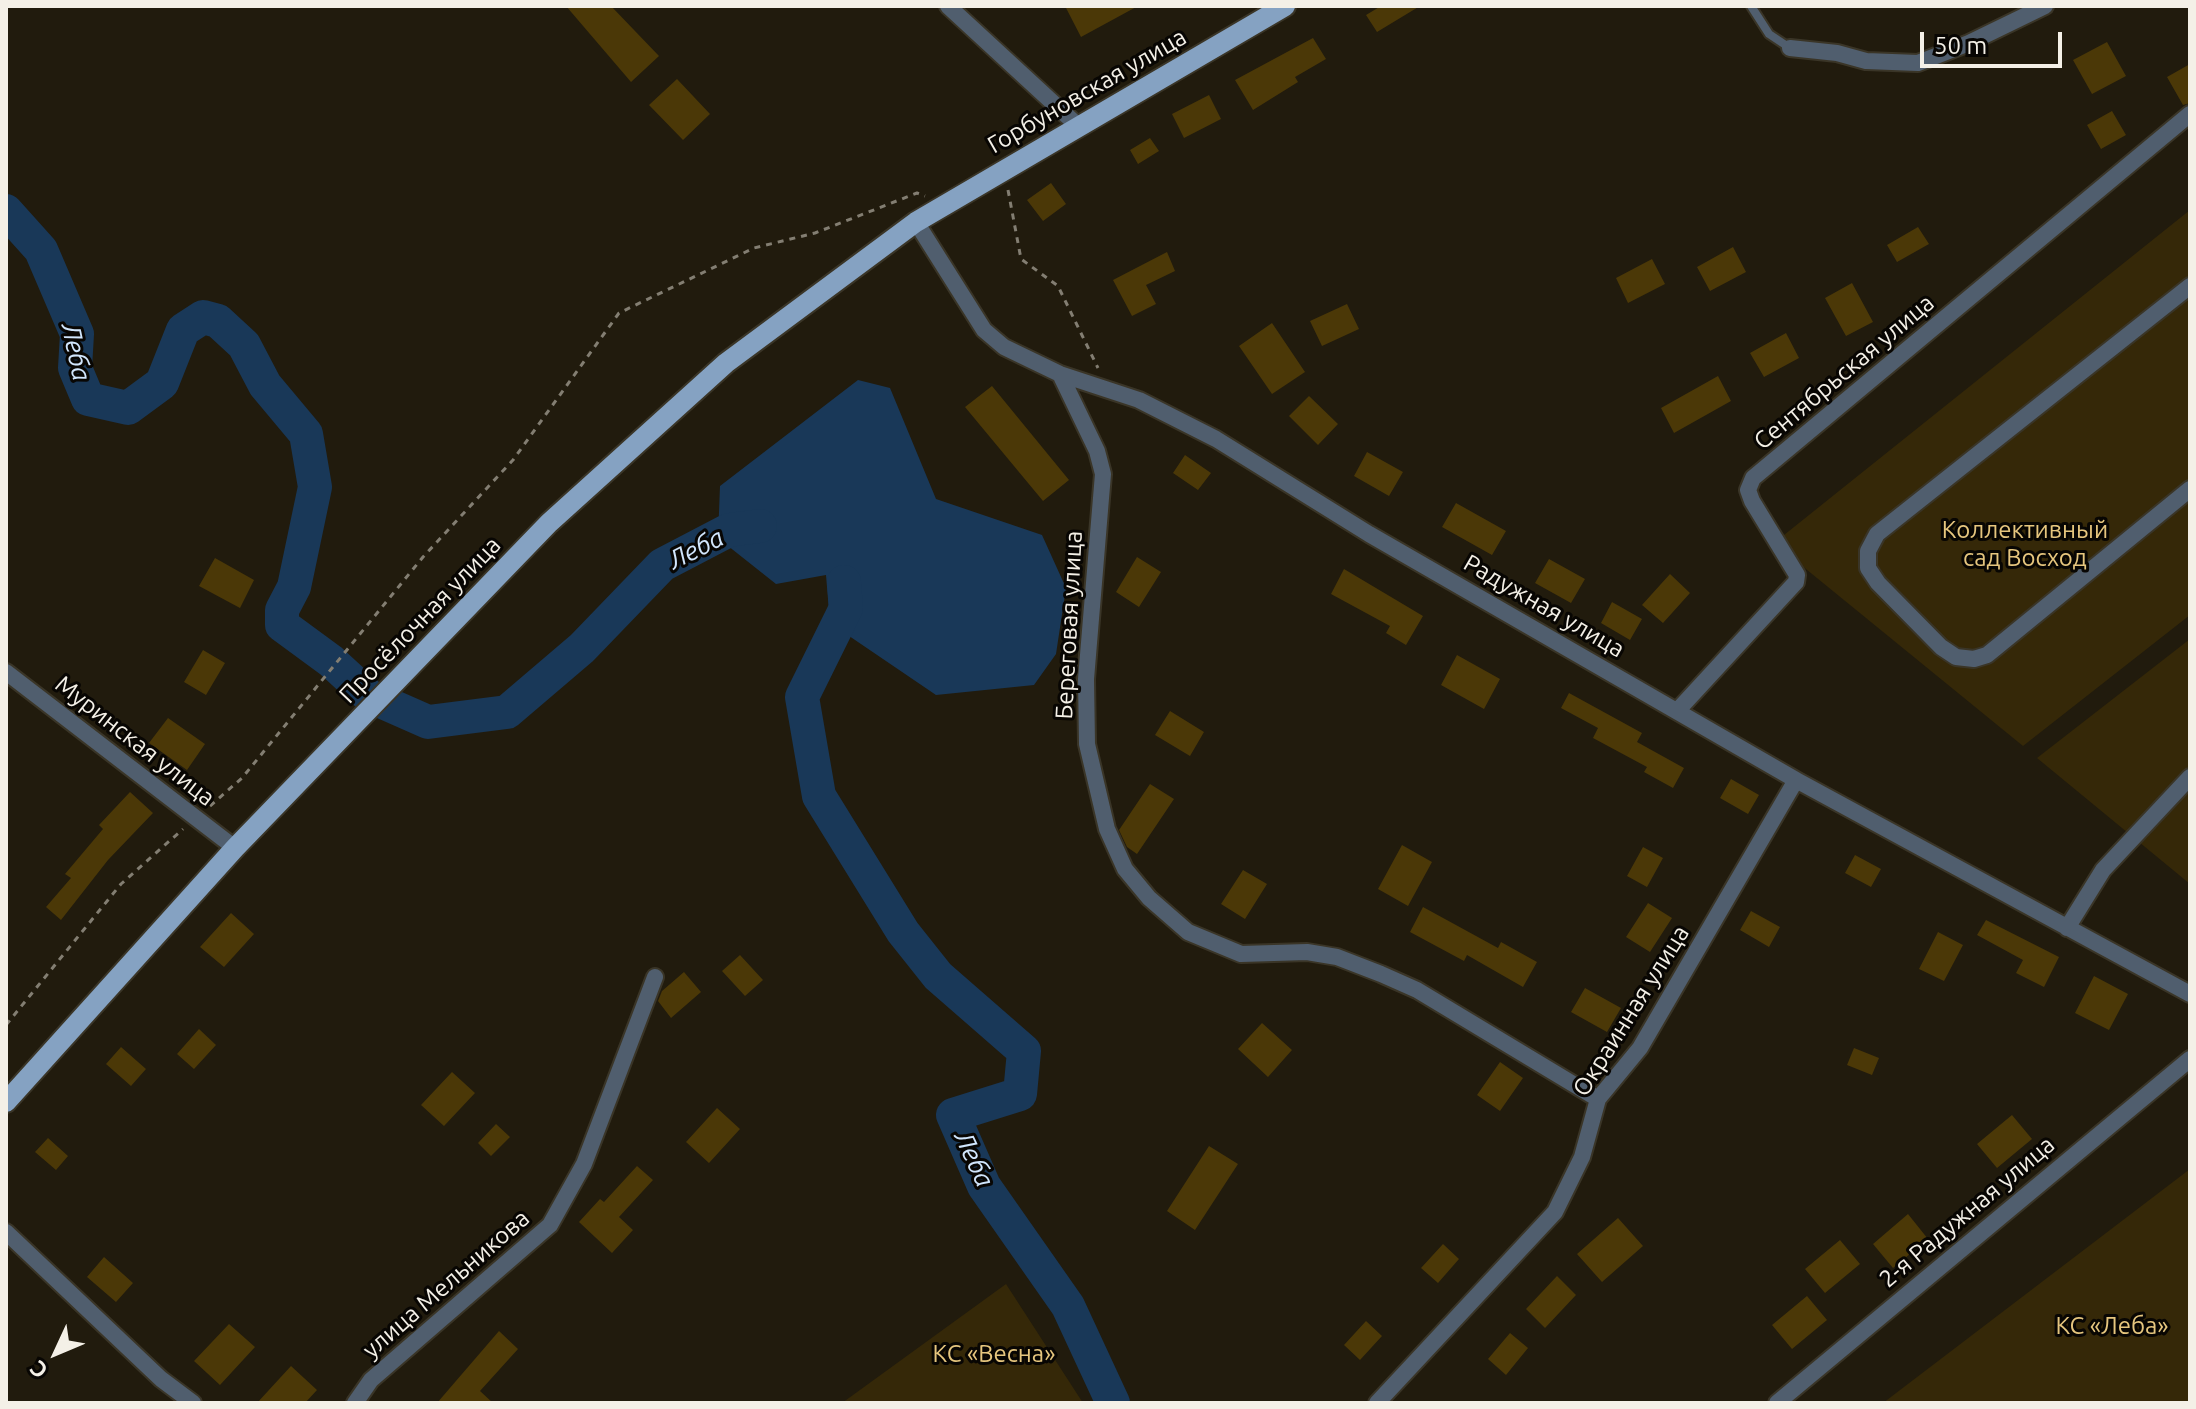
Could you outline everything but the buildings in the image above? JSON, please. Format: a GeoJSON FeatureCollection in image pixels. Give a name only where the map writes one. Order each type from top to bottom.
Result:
{"type":"FeatureCollection","features":[{"type":"Feature","properties":{"kind":"main road","name":"Горбуновская улица"},"geometry":{"type":"LineString","coordinates":[[916,222],[1274,9]]}},
{"type":"Feature","properties":{"kind":"main road","name":"Просёлочная улица"},"geometry":{"type":"LineString","coordinates":[[6,1102],[235,848],[549,523],[726,363],[916,222]]}},
{"type":"Feature","properties":{"kind":"street"},"geometry":{"type":"LineString","coordinates":[[948,6],[1077,125]]}},
{"type":"Feature","properties":{"kind":"street"},"geometry":{"type":"LineString","coordinates":[[1790,48],[1837,53],[1866,61],[1918,63],[1969,43],[2045,6]]}},
{"type":"Feature","properties":{"kind":"street","name":"Сентябрьская улица"},"geometry":{"type":"LineString","coordinates":[[1678,710],[1796,582],[1797,575],[1752,501],[1748,490],[1753,478],[2190,114]]}},
{"type":"Feature","properties":{"kind":"street","name":"Радужная улица"},"geometry":{"type":"LineString","coordinates":[[916,222],[984,330],[1004,347],[1060,374],[1139,400],[1216,439],[1369,534],[1796,780],[2190,994]]}},
{"type":"Feature","properties":{"kind":"street"},"geometry":{"type":"LineString","coordinates":[[2190,286],[1877,534],[1868,551],[1868,568],[1878,583],[1941,647],[1956,657],[1974,659],[1987,655],[2190,489]]}},
{"type":"Feature","properties":{"kind":"street","name":"Береговая улица"},"geometry":{"type":"LineString","coordinates":[[1060,374],[1097,451],[1103,474],[1086,679],[1087,744],[1107,829],[1125,869],[1149,898],[1188,932],[1241,954],[1307,952],[1337,957],[1381,974],[1417,990],[1598,1099]]}},
{"type":"Feature","properties":{"kind":"street","name":"Муринская улица"},"geometry":{"type":"LineString","coordinates":[[6,672],[235,848]]}},
{"type":"Feature","properties":{"kind":"street"},"geometry":{"type":"LineString","coordinates":[[2067,928],[2103,870],[2190,777]]}},
{"type":"Feature","properties":{"kind":"street","name":"Окраинная улица"},"geometry":{"type":"LineString","coordinates":[[1377,1403],[1555,1212],[1582,1157],[1598,1099],[1640,1048],[1796,780]]}},
{"type":"Feature","properties":{"kind":"street","name":"улица Мельникова"},"geometry":{"type":"LineString","coordinates":[[355,1403],[371,1380],[550,1225],[584,1164],[655,977]]}},
{"type":"Feature","properties":{"kind":"street","name":"2-я Радужная улица"},"geometry":{"type":"LineString","coordinates":[[1777,1403],[2190,1059]]}},
{"type":"Feature","properties":{"kind":"street"},"geometry":{"type":"LineString","coordinates":[[6,1232],[161,1379],[193,1403]]}},
{"type":"Feature","properties":{"kind":"lane"},"geometry":{"type":"LineString","coordinates":[[1751,6],[1769,34],[1790,48]]}},
{"type":"Feature","properties":{"kind":"path"},"geometry":{"type":"LineString","coordinates":[[1005,169],[1021,259],[1058,286],[1108,390]]}},
{"type":"Feature","properties":{"kind":"path"},"geometry":{"type":"LineString","coordinates":[[6,1025],[121,884],[242,778],[423,557],[513,460],[619,313],[754,248],[815,233],[917,193],[931,198]]}},
{"type":"Feature","properties":{"kind":"green space","name":"Коллективный сад Восход"},"geometry":{"type":"Polygon","coordinates":[[[2190,210],[2190,615],[2023,746],[1774,543],[2190,210]]]}},
{"type":"Feature","properties":{"kind":"green space"},"geometry":{"type":"Polygon","coordinates":[[[2190,639],[2190,884],[2037,758],[2190,639]]]}},
{"type":"Feature","properties":{"kind":"green space","name":"КС «Леба»"},"geometry":{"type":"Polygon","coordinates":[[[2190,1169],[2190,1403],[1883,1403],[2190,1169]]]}},
{"type":"Feature","properties":{"kind":"green space","name":"КС «Весна»"},"geometry":{"type":"Polygon","coordinates":[[[1006,1284],[1083,1403],[842,1403],[1006,1284]]]}},
{"type":"Feature","properties":{"kind":"water"},"geometry":{"type":"Polygon","coordinates":[[[858,380],[890,388],[936,499],[1042,535],[1066,588],[1056,654],[1034,685],[936,695],[830,623],[826,575],[776,584],[718,538],[720,486],[858,380]]]}},
{"type":"Feature","properties":{"kind":"waterway","name":"Леба"},"geometry":{"type":"LineString","coordinates":[[6,211],[41,250],[77,334],[75,368],[88,399],[128,408],[162,383],[183,330],[203,317],[218,321],[244,345],[265,385],[306,434],[315,487],[294,587],[282,610],[282,625],[331,661],[369,696],[428,722],[507,712],[582,648],[662,565],[729,530],[760,526]]}},
{"type":"Feature","properties":{"kind":"waterway","name":"Леба"},"geometry":{"type":"LineString","coordinates":[[844,582],[846,608],[802,697],[819,796],[903,932],[938,976],[1024,1051],[1020,1094],[953,1115],[984,1186],[1068,1306],[1113,1403]]}}]}
